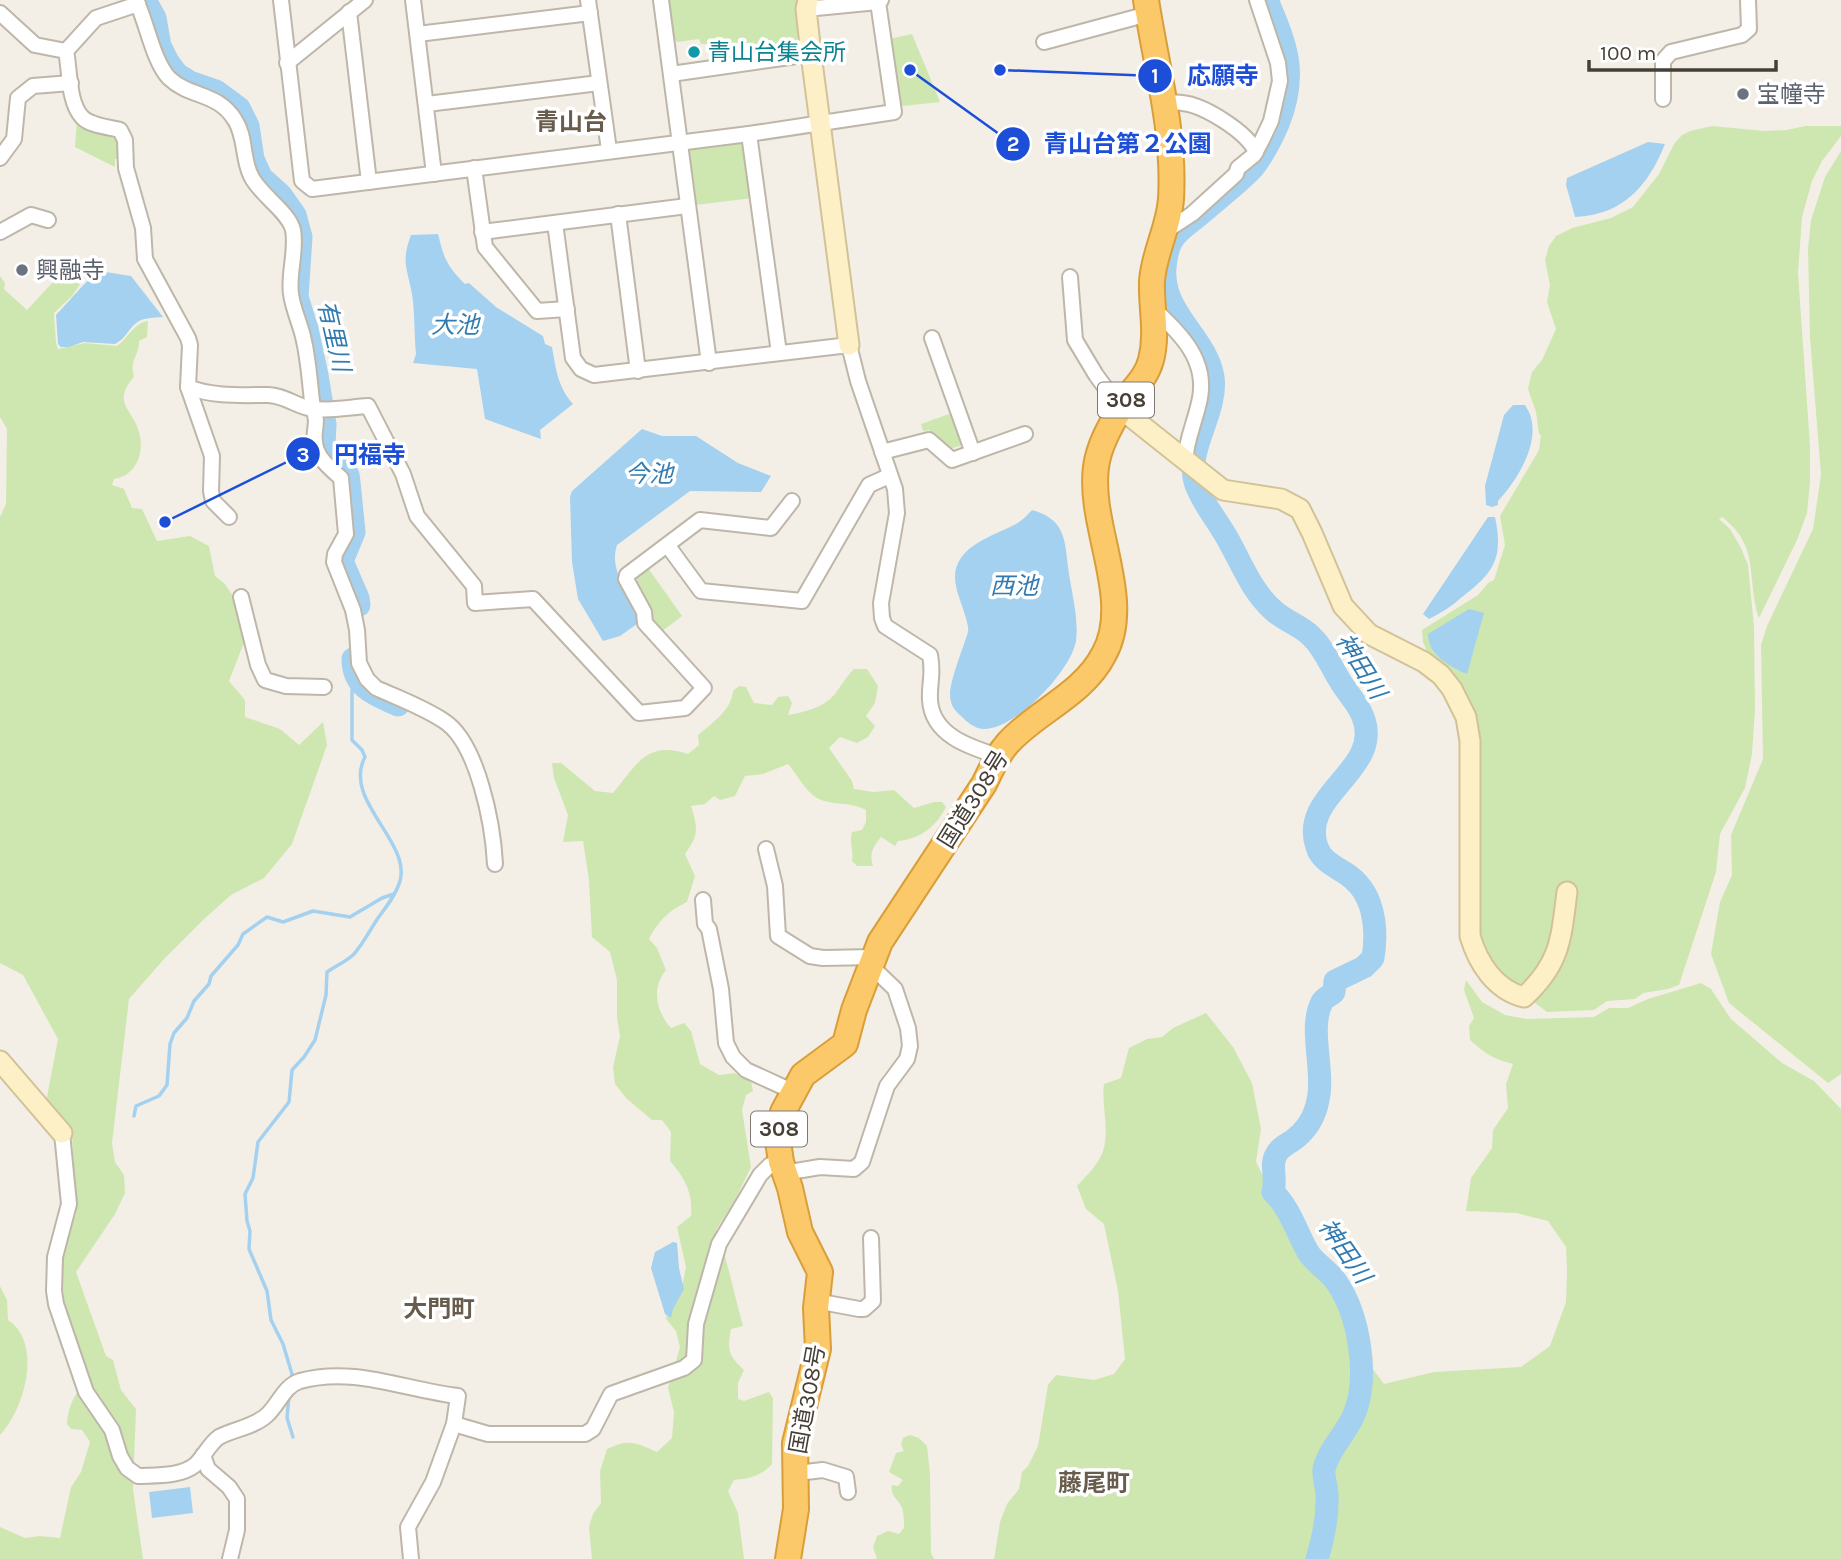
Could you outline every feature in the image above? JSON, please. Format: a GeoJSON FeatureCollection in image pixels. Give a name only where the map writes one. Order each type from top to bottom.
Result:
{"type":"FeatureCollection","features":[{"type":"Feature","properties":{"kind":"highway","name":"国道308号"},"geometry":{"type":"LineString","coordinates":[[788,1559],[794,1524],[797,1473],[795,1443],[818,1349],[816,1301],[820,1272],[800,1232],[778,1141],[780,1125],[792,1091],[803,1075],[845,1044],[854,1010],[880,942],[985,781],[998,756],[1009,742],[1083,683],[1105,653],[1115,621],[1098,506],[1096,466],[1103,442],[1150,365],[1154,348],[1154,263],[1171,198],[1171,154],[1165,103],[1147,7]]}},
{"type":"Feature","properties":{"kind":"street"},"geometry":{"type":"LineString","coordinates":[[281,0],[302,181],[312,189],[750,134],[820,122],[894,112],[879,1],[807,5],[811,54],[820,122],[849,345],[895,489],[897,513],[881,603],[882,618],[885,626],[930,655],[933,672],[930,701],[937,723],[953,738],[972,748],[998,756]]}},
{"type":"Feature","properties":{"kind":"street"},"geometry":{"type":"LineString","coordinates":[[287,63],[365,0]]}},
{"type":"Feature","properties":{"kind":"street"},"geometry":{"type":"LineString","coordinates":[[413,0],[434,174]]}},
{"type":"Feature","properties":{"kind":"street"},"geometry":{"type":"LineString","coordinates":[[661,0],[709,363]]}},
{"type":"Feature","properties":{"kind":"street"},"geometry":{"type":"LineString","coordinates":[[1164,232],[1192,214],[1236,174],[1238,168],[1255,154],[1271,121],[1280,81],[1278,63],[1257,0]]}},
{"type":"Feature","properties":{"kind":"street"},"geometry":{"type":"LineString","coordinates":[[1662,99],[1663,61],[1671,52],[1742,35],[1749,29],[1748,0]]}},
{"type":"Feature","properties":{"kind":"street"},"geometry":{"type":"LineString","coordinates":[[66,51],[96,18],[137,2],[162,69],[177,84],[215,99],[237,122],[251,178],[291,227],[291,294],[304,340],[313,410],[317,420],[314,433],[317,453],[320,460],[341,478],[346,534],[335,554],[334,562],[353,610],[362,672],[376,688],[446,721],[465,742],[477,768],[495,864]]}},
{"type":"Feature","properties":{"kind":"street"},"geometry":{"type":"LineString","coordinates":[[418,34],[589,7],[609,150]]}},
{"type":"Feature","properties":{"kind":"street"},"geometry":{"type":"LineString","coordinates":[[1044,42],[1147,7]]}},
{"type":"Feature","properties":{"kind":"street"},"geometry":{"type":"LineString","coordinates":[[349,12],[369,182]]}},
{"type":"Feature","properties":{"kind":"street"},"geometry":{"type":"LineString","coordinates":[[0,13],[35,45],[66,51]]}},
{"type":"Feature","properties":{"kind":"street"},"geometry":{"type":"LineString","coordinates":[[66,51],[75,102],[81,116],[120,130],[125,140],[126,167],[143,228],[145,259],[190,345],[188,387],[212,456],[213,501],[229,517]]}},
{"type":"Feature","properties":{"kind":"street"},"geometry":{"type":"LineString","coordinates":[[671,74],[811,54]]}},
{"type":"Feature","properties":{"kind":"street"},"geometry":{"type":"LineString","coordinates":[[0,158],[14,139],[18,98],[33,86],[71,83]]}},
{"type":"Feature","properties":{"kind":"street"},"geometry":{"type":"LineString","coordinates":[[427,104],[599,83]]}},
{"type":"Feature","properties":{"kind":"street"},"geometry":{"type":"LineString","coordinates":[[1165,103],[1183,103],[1208,111],[1251,142],[1255,154],[1268,165]]}},
{"type":"Feature","properties":{"kind":"street"},"geometry":{"type":"LineString","coordinates":[[750,134],[779,353]]}},
{"type":"Feature","properties":{"kind":"street"},"geometry":{"type":"LineString","coordinates":[[474,168],[485,247],[537,312],[567,309]]}},
{"type":"Feature","properties":{"kind":"street"},"geometry":{"type":"LineString","coordinates":[[482,232],[687,206]]}},
{"type":"Feature","properties":{"kind":"street"},"geometry":{"type":"LineString","coordinates":[[618,214],[638,371]]}},
{"type":"Feature","properties":{"kind":"street"},"geometry":{"type":"LineString","coordinates":[[0,232],[31,215],[48,220]]}},
{"type":"Feature","properties":{"kind":"street"},"geometry":{"type":"LineString","coordinates":[[555,223],[573,358],[581,369],[594,375],[849,345]]}},
{"type":"Feature","properties":{"kind":"street"},"geometry":{"type":"LineString","coordinates":[[1070,277],[1075,340],[1121,410],[1223,490],[1281,499],[1300,509],[1343,606],[1355,622],[1369,634],[1424,662],[1441,675],[1452,689],[1466,717],[1470,741],[1470,936],[1475,954],[1490,977],[1506,989],[1524,997],[1552,965],[1561,939],[1567,892]]}},
{"type":"Feature","properties":{"kind":"street"},"geometry":{"type":"LineString","coordinates":[[1155,310],[1191,349],[1202,382],[1200,398],[1186,443],[1185,462]]}},
{"type":"Feature","properties":{"kind":"street"},"geometry":{"type":"LineString","coordinates":[[932,338],[973,453]]}},
{"type":"Feature","properties":{"kind":"street"},"geometry":{"type":"LineString","coordinates":[[188,387],[201,392],[270,395],[313,410],[368,406],[403,474],[417,516],[474,586],[475,603],[533,598],[639,713],[685,708],[704,688],[645,623],[644,612],[626,579],[627,575],[700,520],[771,528],[792,501]]}},
{"type":"Feature","properties":{"kind":"street"},"geometry":{"type":"LineString","coordinates":[[882,452],[929,440],[952,460],[1025,434]]}},
{"type":"Feature","properties":{"kind":"street"},"geometry":{"type":"LineString","coordinates":[[668,546],[701,591],[802,601],[869,485],[889,476]]}},
{"type":"Feature","properties":{"kind":"street"},"geometry":{"type":"LineString","coordinates":[[241,597],[258,665],[265,680],[286,686],[324,687]]}},
{"type":"Feature","properties":{"kind":"street"},"geometry":{"type":"LineString","coordinates":[[454,1424],[488,1434],[586,1434],[593,1429],[611,1394],[684,1368],[694,1360],[696,1324],[719,1244],[760,1175],[770,1166],[853,1169],[862,1162],[887,1086],[907,1059],[911,1046],[908,1028],[895,989],[873,962],[810,956],[778,936],[775,886],[766,849]]}},
{"type":"Feature","properties":{"kind":"street"},"geometry":{"type":"LineString","coordinates":[[703,900],[705,924],[709,929],[721,989],[726,1043],[733,1057],[746,1070],[792,1091]]}},
{"type":"Feature","properties":{"kind":"street"},"geometry":{"type":"LineString","coordinates":[[0,1061],[62,1133],[69,1204],[55,1257],[54,1291],[62,1326],[86,1392],[112,1430],[120,1456],[127,1468],[138,1476],[173,1474],[187,1470],[195,1465],[218,1438],[266,1416],[290,1385],[320,1377],[363,1376],[429,1393],[458,1396],[454,1424],[433,1482],[408,1527],[411,1559]]}},
{"type":"Feature","properties":{"kind":"street"},"geometry":{"type":"LineString","coordinates":[[816,1301],[859,1309],[864,1309],[873,1301],[871,1238]]}},
{"type":"Feature","properties":{"kind":"street"},"geometry":{"type":"LineString","coordinates":[[203,1455],[208,1469],[229,1487],[237,1499],[237,1530],[230,1559]]}},
{"type":"Feature","properties":{"kind":"street"},"geometry":{"type":"LineString","coordinates":[[797,1473],[832,1471],[846,1477],[848,1492]]}},
{"type":"Feature","properties":{"kind":"green space"},"geometry":{"type":"Polygon","coordinates":[[[669,0],[798,0],[799,35],[794,46],[774,53],[761,49],[755,53],[740,47],[719,53],[711,44],[701,44],[699,39],[677,42],[673,38],[669,0]]]}},
{"type":"Feature","properties":{"kind":"green space"},"geometry":{"type":"Polygon","coordinates":[[[912,34],[940,102],[903,106],[898,103],[889,39],[912,34]]]}},
{"type":"Feature","properties":{"kind":"green space"},"geometry":{"type":"Polygon","coordinates":[[[77,119],[111,132],[120,141],[121,159],[115,159],[115,167],[75,147],[77,119]]]}},
{"type":"Feature","properties":{"kind":"green space"},"geometry":{"type":"Polygon","coordinates":[[[1712,126],[1765,131],[1805,126],[1841,126],[1841,136],[1822,161],[1812,181],[1802,217],[1798,273],[1810,446],[1807,513],[1797,540],[1759,618],[1747,552],[1734,528],[1722,517],[1719,519],[1730,529],[1748,565],[1754,627],[1755,709],[1752,754],[1745,788],[1720,834],[1716,872],[1679,985],[1643,993],[1635,999],[1607,1001],[1594,1010],[1547,1012],[1514,987],[1488,960],[1478,940],[1477,740],[1430,658],[1423,642],[1422,630],[1478,595],[1494,580],[1505,545],[1500,516],[1539,450],[1541,435],[1528,389],[1532,372],[1542,360],[1556,329],[1547,302],[1550,285],[1545,260],[1549,246],[1556,236],[1572,228],[1611,218],[1633,207],[1659,174],[1674,144],[1682,135],[1712,126]]]}},
{"type":"Feature","properties":{"kind":"green space"},"geometry":{"type":"Polygon","coordinates":[[[742,140],[747,145],[753,198],[695,205],[688,152],[693,146],[742,140]]]}},
{"type":"Feature","properties":{"kind":"green space"},"geometry":{"type":"Polygon","coordinates":[[[1841,151],[1841,1074],[1828,1083],[1729,1003],[1711,954],[1720,902],[1732,875],[1731,835],[1763,759],[1761,645],[1767,626],[1813,529],[1821,475],[1810,337],[1808,249],[1811,220],[1825,177],[1841,151]]]}},
{"type":"Feature","properties":{"kind":"green space"},"geometry":{"type":"Polygon","coordinates":[[[66,268],[90,270],[72,296],[54,313],[58,349],[85,343],[117,346],[135,328],[148,321],[147,337],[139,341],[133,362],[134,377],[124,393],[126,406],[139,432],[140,455],[133,468],[122,477],[114,479],[112,485],[124,489],[132,508],[142,509],[157,541],[190,536],[209,546],[215,576],[225,584],[237,602],[245,640],[229,681],[245,700],[245,717],[280,729],[299,745],[323,722],[327,745],[292,844],[264,878],[231,895],[203,920],[129,999],[112,1143],[115,1162],[124,1175],[125,1193],[115,1214],[76,1272],[106,1356],[113,1360],[121,1390],[136,1409],[133,1489],[143,1559],[0,1559],[0,1527],[25,1538],[60,1538],[71,1487],[81,1472],[90,1442],[82,1430],[71,1429],[67,1424],[73,1399],[88,1377],[64,1309],[61,1260],[76,1214],[72,1135],[46,1102],[58,1039],[23,975],[0,963],[0,517],[6,504],[7,429],[0,417],[0,276],[5,283],[4,289],[27,310],[66,268]]]}},
{"type":"Feature","properties":{"kind":"green space"},"geometry":{"type":"Polygon","coordinates":[[[952,413],[962,445],[950,449],[929,430],[923,431],[921,424],[952,413]]]}},
{"type":"Feature","properties":{"kind":"green space"},"geometry":{"type":"Polygon","coordinates":[[[648,568],[682,616],[661,632],[647,613],[638,591],[637,575],[648,568]]]}},
{"type":"Feature","properties":{"kind":"green space"},"geometry":{"type":"Polygon","coordinates":[[[854,669],[867,669],[878,686],[875,703],[866,716],[875,726],[868,737],[857,743],[840,737],[829,748],[852,781],[854,789],[874,792],[894,790],[914,808],[942,802],[946,807],[937,820],[920,835],[898,841],[895,846],[881,837],[872,850],[873,866],[857,866],[852,861],[851,836],[852,832],[862,830],[866,822],[866,810],[817,798],[788,764],[763,774],[745,776],[735,796],[720,800],[714,796],[705,804],[691,806],[696,831],[685,854],[695,876],[687,902],[664,917],[649,939],[657,948],[666,970],[658,985],[657,1000],[671,1028],[684,1023],[691,1031],[700,1064],[719,1075],[735,1073],[751,1081],[753,1091],[746,1095],[742,1110],[751,1167],[734,1202],[716,1230],[743,1326],[731,1329],[729,1342],[732,1356],[744,1370],[738,1383],[738,1399],[744,1401],[769,1392],[773,1398],[772,1464],[754,1476],[734,1480],[728,1491],[738,1513],[744,1559],[592,1559],[589,1527],[593,1514],[601,1503],[600,1471],[607,1449],[632,1443],[657,1452],[672,1438],[674,1412],[668,1388],[680,1347],[676,1331],[666,1319],[672,1291],[682,1287],[686,1267],[677,1227],[691,1216],[691,1200],[687,1186],[670,1161],[671,1132],[662,1120],[652,1120],[626,1098],[615,1084],[613,1067],[620,1036],[617,980],[610,952],[592,937],[589,880],[583,841],[563,842],[568,815],[554,778],[552,763],[561,763],[595,791],[613,793],[644,757],[662,750],[688,754],[699,745],[698,735],[725,711],[733,691],[739,686],[746,687],[754,703],[772,705],[778,697],[788,696],[792,703],[788,715],[807,711],[824,703],[834,695],[854,669]]]}},
{"type":"Feature","properties":{"kind":"green space"},"geometry":{"type":"Polygon","coordinates":[[[1466,980],[1482,1002],[1505,1015],[1527,1019],[1594,1017],[1609,1008],[1628,1008],[1701,983],[1711,989],[1731,1019],[1782,1063],[1814,1081],[1841,1109],[1841,1559],[994,1559],[1000,1522],[1007,1504],[1019,1489],[1022,1472],[1038,1446],[1048,1385],[1056,1375],[1094,1380],[1114,1374],[1125,1359],[1118,1291],[1104,1224],[1086,1209],[1077,1186],[1103,1151],[1106,1135],[1104,1084],[1121,1078],[1129,1048],[1147,1039],[1162,1037],[1173,1028],[1206,1013],[1233,1047],[1252,1083],[1261,1129],[1256,1162],[1307,1263],[1330,1285],[1350,1314],[1354,1344],[1384,1384],[1434,1372],[1521,1367],[1550,1346],[1566,1302],[1566,1247],[1548,1221],[1516,1213],[1466,1211],[1471,1178],[1492,1148],[1493,1130],[1508,1108],[1506,1084],[1513,1064],[1490,1055],[1470,1040],[1469,1026],[1474,1018],[1464,990],[1466,980]]]}},
{"type":"Feature","properties":{"kind":"green space"},"geometry":{"type":"Polygon","coordinates":[[[0,1286],[7,1300],[8,1320],[19,1330],[25,1344],[27,1376],[17,1409],[0,1435],[0,1286]]]}},
{"type":"Feature","properties":{"kind":"green space"},"geometry":{"type":"Polygon","coordinates":[[[910,1435],[919,1438],[927,1446],[931,1553],[934,1559],[877,1559],[873,1547],[877,1536],[888,1531],[899,1534],[904,1528],[902,1508],[892,1489],[892,1485],[898,1486],[903,1480],[889,1472],[896,1453],[904,1451],[901,1445],[903,1438],[910,1435]]]}},
{"type":"Feature","properties":{"kind":"water"},"geometry":{"type":"Polygon","coordinates":[[[1648,142],[1665,144],[1651,173],[1632,196],[1607,211],[1575,217],[1566,185],[1567,178],[1648,142]]]}},
{"type":"Feature","properties":{"kind":"water","name":"大池"},"geometry":{"type":"Polygon","coordinates":[[[438,234],[447,262],[465,284],[469,283],[496,307],[543,336],[545,344],[552,347],[561,385],[573,404],[540,430],[541,439],[485,419],[477,369],[413,363],[416,354],[414,309],[406,252],[411,235],[438,234]]]}},
{"type":"Feature","properties":{"kind":"water"},"geometry":{"type":"Polygon","coordinates":[[[99,271],[131,276],[163,317],[141,320],[115,344],[83,342],[61,347],[58,344],[56,315],[99,271]]]}},
{"type":"Feature","properties":{"kind":"water"},"geometry":{"type":"Polygon","coordinates":[[[1513,405],[1525,405],[1531,417],[1531,442],[1514,481],[1498,501],[1498,505],[1492,507],[1486,505],[1485,486],[1504,415],[1513,405]]]}},
{"type":"Feature","properties":{"kind":"water","name":"今池"},"geometry":{"type":"Polygon","coordinates":[[[642,429],[662,436],[696,436],[738,463],[771,476],[761,492],[690,491],[617,545],[616,566],[636,614],[637,624],[620,636],[603,641],[578,599],[572,562],[570,497],[572,491],[642,429]]]}},
{"type":"Feature","properties":{"kind":"water","name":"西池"},"geometry":{"type":"Polygon","coordinates":[[[1032,510],[1057,524],[1064,539],[1076,614],[1076,641],[1064,668],[1040,697],[1010,720],[996,727],[983,729],[971,724],[958,713],[951,700],[953,679],[968,632],[955,573],[958,562],[965,553],[984,539],[1018,523],[1032,510]]]}},
{"type":"Feature","properties":{"kind":"water"},"geometry":{"type":"Polygon","coordinates":[[[1488,517],[1495,517],[1497,532],[1498,544],[1494,564],[1473,588],[1429,619],[1423,614],[1488,517]]]}},
{"type":"Feature","properties":{"kind":"water"},"geometry":{"type":"Polygon","coordinates":[[[1469,609],[1484,613],[1467,674],[1447,664],[1436,654],[1428,634],[1469,609]]]}},
{"type":"Feature","properties":{"kind":"water"},"geometry":{"type":"Polygon","coordinates":[[[673,1242],[677,1243],[684,1289],[671,1318],[665,1314],[651,1268],[655,1252],[673,1242]]]}},
{"type":"Feature","properties":{"kind":"water"},"geometry":{"type":"Polygon","coordinates":[[[190,1487],[193,1513],[152,1518],[149,1492],[190,1487]]]}},
{"type":"Feature","properties":{"kind":"waterway","name":"有里川"},"geometry":{"type":"LineString","coordinates":[[145,0],[155,18],[160,46],[168,62],[177,74],[190,82],[216,91],[239,108],[248,126],[253,159],[261,177],[281,195],[295,215],[301,237],[297,297],[317,375],[325,424],[324,446],[328,457],[348,475],[354,532],[342,561],[359,605]]}},
{"type":"Feature","properties":{"kind":"waterway","name":"神田川"},"geometry":{"type":"LineString","coordinates":[[1267,0],[1288,61],[1288,90],[1278,124],[1253,168],[1176,235],[1168,252],[1165,273],[1172,304],[1203,351],[1213,377],[1211,403],[1193,470],[1197,488],[1265,602],[1283,618],[1307,632],[1320,646],[1361,712],[1366,736],[1362,752],[1319,812],[1314,828],[1317,847],[1322,856],[1355,881],[1368,900],[1374,922],[1373,958],[1364,967],[1335,981],[1334,992],[1322,1002],[1316,1024],[1320,1076],[1317,1106],[1306,1128],[1279,1150],[1274,1159],[1273,1192],[1289,1213],[1308,1252],[1334,1279],[1345,1296],[1360,1346],[1361,1381],[1355,1412],[1324,1469],[1327,1511],[1317,1559]]}},
{"type":"Feature","properties":{"kind":"waterway","name":"有里川"},"geometry":{"type":"LineString","coordinates":[[353,659],[361,684],[374,694],[398,705]]}},
{"type":"Feature","properties":{"kind":"waterway"},"geometry":{"type":"LineString","coordinates":[[291,1380],[292,1374],[283,1344],[271,1320],[267,1291],[249,1249],[250,1231],[245,1194],[253,1178],[258,1142],[289,1102],[292,1070],[315,1040],[326,995],[327,972],[354,954],[400,881],[401,866],[396,851],[362,789],[360,773],[365,757],[352,740],[352,691],[355,673]]}},
{"type":"Feature","properties":{"kind":"waterway"},"geometry":{"type":"LineString","coordinates":[[134,1116],[136,1106],[159,1096],[167,1085],[170,1044],[174,1033],[187,1018],[194,1001],[209,984],[211,976],[238,945],[243,934],[267,917],[283,922],[313,911],[350,917],[394,894]]}},
{"type":"Feature","properties":{"kind":"waterway"},"geometry":{"type":"LineString","coordinates":[[289,1395],[287,1418],[293,1437]]}},
{"type":"Feature","properties":{"kind":"place","name":"青山台集会所"},"geometry":{"type":"Point","coordinates":[694,52]}},
{"type":"Feature","properties":{"kind":"place","name":"青山台第２公園"},"geometry":{"type":"Point","coordinates":[910,70]}},
{"type":"Feature","properties":{"kind":"place","name":"応願寺"},"geometry":{"type":"Point","coordinates":[1000,70]}},
{"type":"Feature","properties":{"kind":"place","name":"宝幢寺"},"geometry":{"type":"Point","coordinates":[1743,94]}},
{"type":"Feature","properties":{"kind":"place","name":"興融寺"},"geometry":{"type":"Point","coordinates":[22,270]}},
{"type":"Feature","properties":{"kind":"place","name":"円福寺"},"geometry":{"type":"Point","coordinates":[165,522]}},
{"type":"Feature","properties":{"kind":"district","name":"青山台"},"geometry":{"type":"Point","coordinates":[571,122]}},
{"type":"Feature","properties":{"kind":"district","name":"大門町"},"geometry":{"type":"Point","coordinates":[439,1309]}},
{"type":"Feature","properties":{"kind":"district","name":"藤尾町"},"geometry":{"type":"Point","coordinates":[1094,1483]}}]}
